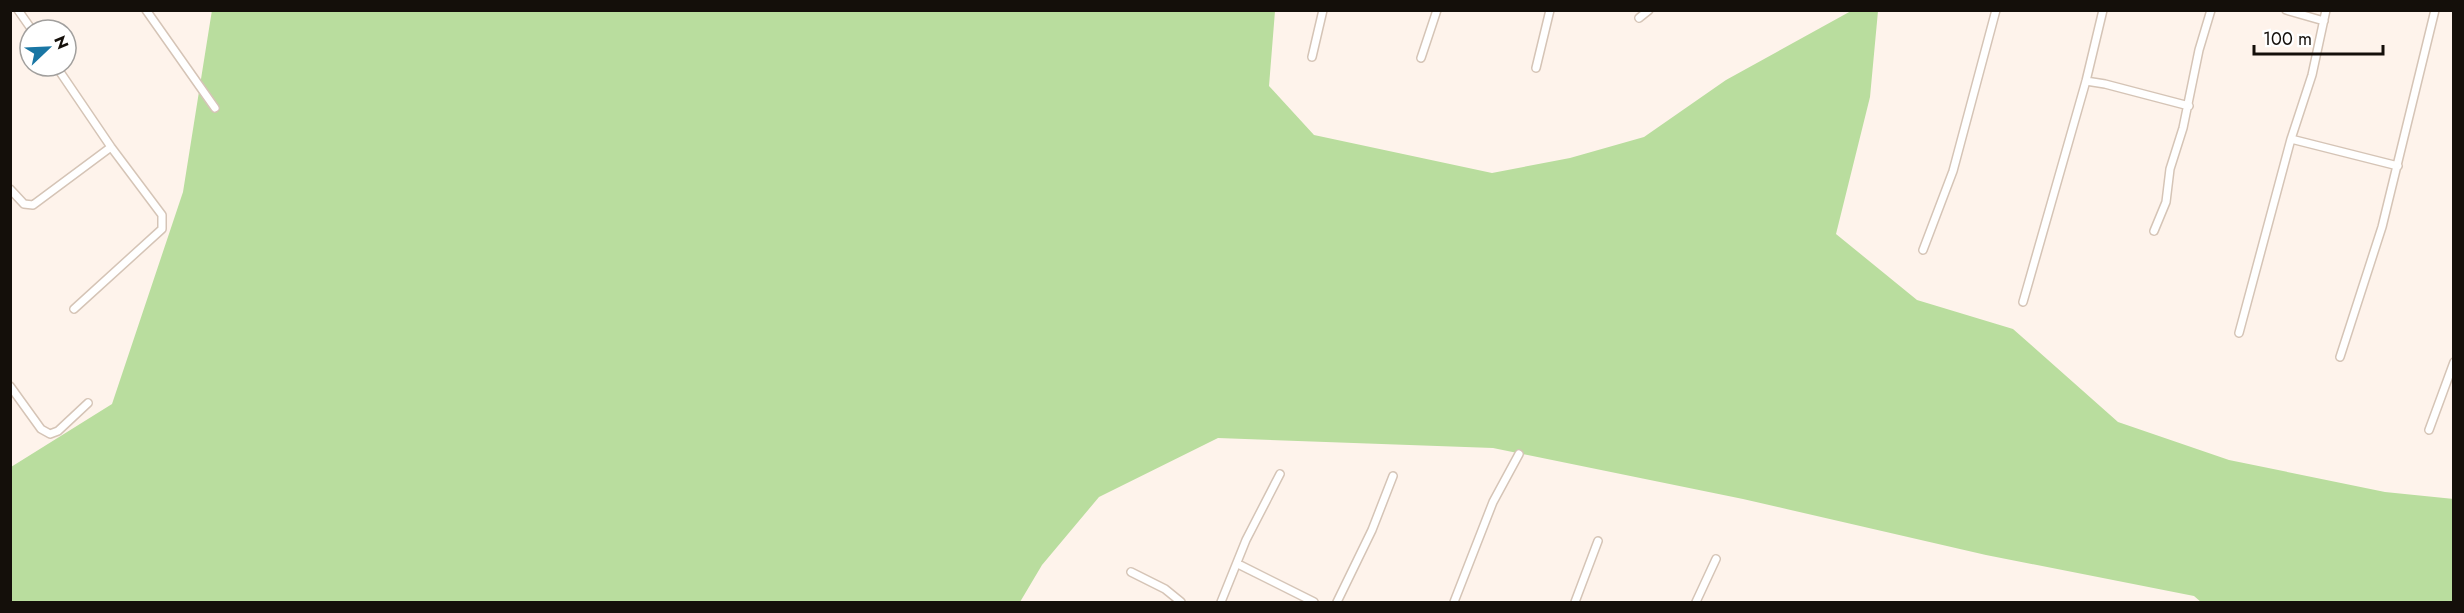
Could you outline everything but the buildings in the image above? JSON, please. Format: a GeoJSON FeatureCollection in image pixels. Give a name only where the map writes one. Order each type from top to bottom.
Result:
{"type":"FeatureCollection","features":[{"type":"Feature","properties":{"kind":"street"},"geometry":{"type":"LineString","coordinates":[[146,10],[215,108]]}},
{"type":"Feature","properties":{"kind":"street"},"geometry":{"type":"LineString","coordinates":[[1312,57],[1323,10]]}},
{"type":"Feature","properties":{"kind":"street"},"geometry":{"type":"LineString","coordinates":[[1421,58],[1437,10]]}},
{"type":"Feature","properties":{"kind":"street"},"geometry":{"type":"LineString","coordinates":[[1536,68],[1550,10]]}},
{"type":"Feature","properties":{"kind":"street"},"geometry":{"type":"LineString","coordinates":[[1639,18],[1649,10]]}},
{"type":"Feature","properties":{"kind":"street"},"geometry":{"type":"LineString","coordinates":[[1923,250],[1953,171],[1996,10]]}},
{"type":"Feature","properties":{"kind":"street"},"geometry":{"type":"LineString","coordinates":[[2023,302],[2086,81],[2103,10]]}},
{"type":"Feature","properties":{"kind":"street"},"geometry":{"type":"LineString","coordinates":[[2154,231],[2166,202],[2170,170],[2189,106],[2199,50],[2211,10]]}},
{"type":"Feature","properties":{"kind":"street"},"geometry":{"type":"LineString","coordinates":[[2286,10],[2324,21]]}},
{"type":"Feature","properties":{"kind":"street"},"geometry":{"type":"LineString","coordinates":[[2238,333],[2312,75],[2326,10]]}},
{"type":"Feature","properties":{"kind":"street"},"geometry":{"type":"LineString","coordinates":[[2340,357],[2382,227],[2435,10]]}},
{"type":"Feature","properties":{"kind":"street"},"geometry":{"type":"LineString","coordinates":[[64,78],[111,147],[162,215],[162,229],[74,309]]}},
{"type":"Feature","properties":{"kind":"street"},"geometry":{"type":"LineString","coordinates":[[2086,81],[2189,106]]}},
{"type":"Feature","properties":{"kind":"street"},"geometry":{"type":"LineString","coordinates":[[2292,139],[2398,166]]}},
{"type":"Feature","properties":{"kind":"street"},"geometry":{"type":"LineString","coordinates":[[10,189],[24,204],[33,205],[111,147]]}},
{"type":"Feature","properties":{"kind":"street"},"geometry":{"type":"LineString","coordinates":[[2429,430],[2454,362]]}},
{"type":"Feature","properties":{"kind":"street"},"geometry":{"type":"LineString","coordinates":[[10,386],[41,429],[50,434],[58,431],[88,403]]}},
{"type":"Feature","properties":{"kind":"street"},"geometry":{"type":"LineString","coordinates":[[1454,603],[1493,502],[1519,454]]}},
{"type":"Feature","properties":{"kind":"street"},"geometry":{"type":"LineString","coordinates":[[1221,603],[1246,540],[1280,474]]}},
{"type":"Feature","properties":{"kind":"street"},"geometry":{"type":"LineString","coordinates":[[1337,603],[1372,530],[1393,476]]}},
{"type":"Feature","properties":{"kind":"street"},"geometry":{"type":"LineString","coordinates":[[1575,603],[1598,541]]}},
{"type":"Feature","properties":{"kind":"street"},"geometry":{"type":"LineString","coordinates":[[1696,603],[1716,559]]}},
{"type":"Feature","properties":{"kind":"street"},"geometry":{"type":"LineString","coordinates":[[1238,564],[1314,603]]}},
{"type":"Feature","properties":{"kind":"street"},"geometry":{"type":"LineString","coordinates":[[1131,572],[1165,589],[1181,603]]}},
{"type":"Feature","properties":{"kind":"green space"},"geometry":{"type":"Polygon","coordinates":[[[212,10],[1275,11],[1269,86],[1314,135],[1492,173],[1570,158],[1644,137],[1726,80],[1851,11],[1878,11],[1870,97],[1836,234],[1917,300],[2013,329],[2118,422],[2229,460],[2385,492],[2454,499],[2453,602],[2201,602],[2194,596],[1986,555],[1743,499],[1493,448],[1218,438],[1099,497],[1042,565],[1020,602],[11,602],[11,467],[112,404],[183,192],[212,10]]]}}]}
